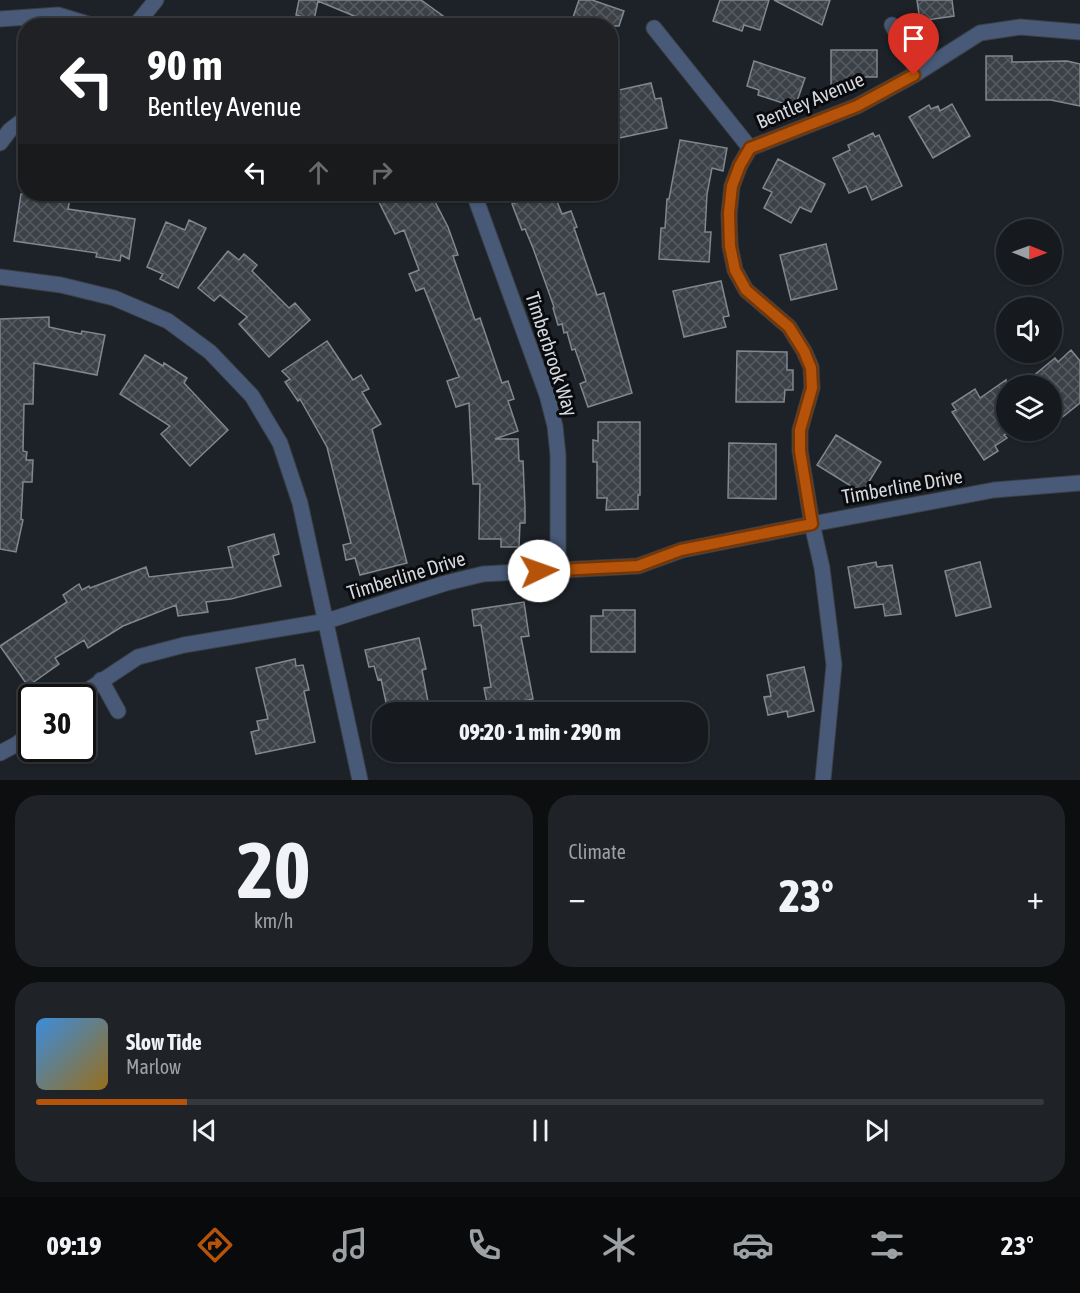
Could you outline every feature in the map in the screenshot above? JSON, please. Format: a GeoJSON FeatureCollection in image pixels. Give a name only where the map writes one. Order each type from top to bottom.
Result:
{"type":"FeatureCollection","features":[{"type":"Feature","properties":{"kind":"street"},"geometry":{"type":"LineString","coordinates":[[141,18],[156,0]]}},
{"type":"Feature","properties":{"kind":"street"},"geometry":{"type":"LineString","coordinates":[[0,19],[58,15],[68,18]]}},
{"type":"Feature","properties":{"kind":"street"},"geometry":{"type":"LineString","coordinates":[[892,25],[918,72]]}},
{"type":"Feature","properties":{"kind":"street","name":"Bentley Avenue"},"geometry":{"type":"LineString","coordinates":[[822,780],[834,665],[822,568],[800,451],[800,430],[812,388],[811,368],[804,351],[789,327],[746,290],[735,270],[730,246],[729,213],[732,186],[750,148],[857,106],[918,72],[980,33],[1020,27],[1080,32]]}},
{"type":"Feature","properties":{"kind":"street","name":"Bentley Avenue"},"geometry":{"type":"LineString","coordinates":[[654,28],[750,148]]}},
{"type":"Feature","properties":{"kind":"street"},"geometry":{"type":"LineString","coordinates":[[0,142],[18,124]]}},
{"type":"Feature","properties":{"kind":"street","name":"Timberbrook Way"},"geometry":{"type":"LineString","coordinates":[[477,201],[547,395],[555,426],[558,455],[558,570]]}},
{"type":"Feature","properties":{"kind":"street"},"geometry":{"type":"LineString","coordinates":[[0,277],[61,285],[114,298],[168,321],[210,352],[252,396],[280,443],[300,503],[360,780]]}},
{"type":"Feature","properties":{"kind":"street","name":"Timberline Drive"},"geometry":{"type":"LineString","coordinates":[[95,684],[138,657],[184,645],[327,621],[446,583],[483,574],[638,566],[681,550],[812,524],[994,490],[1080,483]]}},
{"type":"Feature","properties":{"kind":"street"},"geometry":{"type":"LineString","coordinates":[[101,680],[118,711]]}},
{"type":"Feature","properties":{"kind":"street"},"geometry":{"type":"LineString","coordinates":[[0,753],[18,743]]}},
{"type":"Feature","properties":{"kind":"building"},"geometry":{"type":"Polygon","coordinates":[[[299,0],[421,0],[446,18],[359,18],[318,1],[314,18],[296,15],[299,0]]]}},
{"type":"Feature","properties":{"kind":"building"},"geometry":{"type":"Polygon","coordinates":[[[579,0],[592,0],[624,11],[619,26],[618,18],[573,18],[579,0]]]}},
{"type":"Feature","properties":{"kind":"building"},"geometry":{"type":"Polygon","coordinates":[[[720,0],[769,0],[760,30],[744,25],[742,31],[713,21],[720,0]]]}},
{"type":"Feature","properties":{"kind":"building"},"geometry":{"type":"Polygon","coordinates":[[[774,0],[830,0],[822,25],[774,0]]]}},
{"type":"Feature","properties":{"kind":"building"},"geometry":{"type":"Polygon","coordinates":[[[917,0],[952,0],[954,16],[920,21],[917,0]]]}},
{"type":"Feature","properties":{"kind":"building"},"geometry":{"type":"Polygon","coordinates":[[[831,50],[877,50],[877,77],[863,77],[863,86],[831,86],[831,50]]]}},
{"type":"Feature","properties":{"kind":"building"},"geometry":{"type":"Polygon","coordinates":[[[986,56],[1012,56],[1012,62],[1067,61],[1080,64],[1080,106],[1051,100],[986,100],[986,56]]]}},
{"type":"Feature","properties":{"kind":"building"},"geometry":{"type":"Polygon","coordinates":[[[754,61],[805,78],[795,107],[758,95],[759,90],[747,86],[754,61]]]}},
{"type":"Feature","properties":{"kind":"building"},"geometry":{"type":"Polygon","coordinates":[[[651,83],[655,99],[661,98],[667,128],[618,138],[618,90],[651,83]]]}},
{"type":"Feature","properties":{"kind":"building"},"geometry":{"type":"Polygon","coordinates":[[[952,104],[970,136],[933,158],[909,117],[929,105],[931,109],[938,106],[940,111],[952,104]]]}},
{"type":"Feature","properties":{"kind":"building"},"geometry":{"type":"Polygon","coordinates":[[[873,133],[875,137],[879,135],[902,186],[872,200],[866,186],[849,193],[833,158],[850,150],[848,145],[873,133]]]}},
{"type":"Feature","properties":{"kind":"building"},"geometry":{"type":"Polygon","coordinates":[[[680,140],[727,148],[723,171],[712,168],[707,194],[705,232],[711,232],[709,262],[659,259],[661,228],[665,228],[667,199],[669,199],[680,140]]]}},
{"type":"Feature","properties":{"kind":"building"},"geometry":{"type":"Polygon","coordinates":[[[778,159],[825,184],[811,212],[800,207],[791,223],[764,208],[772,192],[763,188],[778,159]]]}},
{"type":"Feature","properties":{"kind":"building"},"geometry":{"type":"Polygon","coordinates":[[[20,201],[70,201],[68,209],[135,219],[129,259],[121,255],[120,261],[96,257],[97,253],[14,241],[20,201]]]}},
{"type":"Feature","properties":{"kind":"building"},"geometry":{"type":"Polygon","coordinates":[[[378,201],[435,201],[448,227],[458,255],[453,256],[475,320],[480,318],[502,383],[508,381],[514,399],[508,401],[518,431],[495,439],[518,439],[519,461],[523,461],[525,523],[520,523],[519,547],[501,547],[501,539],[479,539],[480,484],[473,484],[469,403],[456,407],[447,381],[459,377],[424,288],[416,291],[409,274],[419,270],[404,230],[395,234],[378,201]]]}},
{"type":"Feature","properties":{"kind":"building"},"geometry":{"type":"Polygon","coordinates":[[[557,201],[562,214],[571,211],[577,227],[574,228],[597,295],[604,293],[632,393],[588,407],[580,384],[586,381],[575,349],[572,350],[562,324],[558,325],[533,248],[525,229],[522,230],[512,204],[557,201]]]}},
{"type":"Feature","properties":{"kind":"building"},"geometry":{"type":"Polygon","coordinates":[[[189,220],[206,228],[178,288],[160,279],[163,274],[147,267],[166,222],[185,230],[189,220]]]}},
{"type":"Feature","properties":{"kind":"building"},"geometry":{"type":"Polygon","coordinates":[[[826,244],[837,289],[791,300],[780,255],[826,244]]]}},
{"type":"Feature","properties":{"kind":"building"},"geometry":{"type":"Polygon","coordinates":[[[228,251],[239,260],[244,254],[257,265],[252,271],[289,308],[295,303],[310,320],[269,357],[239,324],[247,317],[220,295],[214,301],[198,288],[228,251]]]}},
{"type":"Feature","properties":{"kind":"building"},"geometry":{"type":"Polygon","coordinates":[[[721,281],[729,316],[723,317],[726,327],[684,337],[673,291],[721,281]]]}},
{"type":"Feature","properties":{"kind":"building"},"geometry":{"type":"Polygon","coordinates":[[[49,317],[49,327],[81,334],[82,331],[105,335],[97,375],[34,363],[33,404],[24,404],[23,451],[27,452],[26,460],[33,460],[32,482],[23,482],[21,519],[23,520],[16,552],[0,549],[0,319],[49,317]]]}},
{"type":"Feature","properties":{"kind":"building"},"geometry":{"type":"Polygon","coordinates":[[[327,341],[353,380],[361,375],[369,389],[362,392],[381,424],[372,429],[407,563],[360,575],[355,558],[346,560],[343,545],[351,543],[327,447],[300,399],[298,401],[285,382],[290,379],[282,371],[327,341]]]}},
{"type":"Feature","properties":{"kind":"building"},"geometry":{"type":"Polygon","coordinates":[[[1071,350],[1080,361],[1080,403],[1062,417],[1062,375],[1034,375],[1049,363],[1062,363],[1062,358],[1071,350]]]}},
{"type":"Feature","properties":{"kind":"building"},"geometry":{"type":"Polygon","coordinates":[[[737,351],[787,352],[787,370],[793,370],[793,390],[785,390],[784,402],[736,402],[737,351]]]}},
{"type":"Feature","properties":{"kind":"building"},"geometry":{"type":"Polygon","coordinates":[[[145,355],[163,366],[164,363],[187,378],[184,383],[228,430],[190,466],[161,434],[170,426],[120,394],[145,355]]]}},
{"type":"Feature","properties":{"kind":"building"},"geometry":{"type":"Polygon","coordinates":[[[996,387],[996,441],[1002,441],[995,446],[998,451],[984,460],[952,412],[956,410],[952,404],[975,389],[980,398],[996,387]]]}},
{"type":"Feature","properties":{"kind":"building"},"geometry":{"type":"Polygon","coordinates":[[[598,422],[640,422],[638,509],[606,510],[607,498],[597,498],[597,462],[593,462],[593,440],[598,441],[598,422]]]}},
{"type":"Feature","properties":{"kind":"building"},"geometry":{"type":"Polygon","coordinates":[[[836,435],[881,462],[862,493],[817,465],[836,435]]]}},
{"type":"Feature","properties":{"kind":"building"},"geometry":{"type":"Polygon","coordinates":[[[729,443],[776,444],[776,499],[728,498],[729,443]]]}},
{"type":"Feature","properties":{"kind":"building"},"geometry":{"type":"Polygon","coordinates":[[[274,534],[279,554],[273,556],[281,586],[231,599],[206,602],[208,612],[178,616],[176,605],[123,626],[88,648],[84,640],[55,658],[59,664],[31,684],[27,684],[0,646],[67,602],[63,595],[79,584],[82,590],[89,586],[90,588],[146,567],[149,577],[233,567],[228,547],[274,534]]]}},
{"type":"Feature","properties":{"kind":"building"},"geometry":{"type":"Polygon","coordinates":[[[876,562],[877,567],[892,565],[901,614],[885,616],[883,604],[855,608],[848,567],[876,562]]]}},
{"type":"Feature","properties":{"kind":"building"},"geometry":{"type":"Polygon","coordinates":[[[980,562],[991,607],[956,616],[945,571],[980,562]]]}},
{"type":"Feature","properties":{"kind":"building"},"geometry":{"type":"Polygon","coordinates":[[[524,602],[529,636],[521,637],[533,699],[518,702],[487,702],[484,688],[491,687],[481,625],[474,626],[472,610],[524,602]]]}},
{"type":"Feature","properties":{"kind":"building"},"geometry":{"type":"Polygon","coordinates":[[[603,610],[635,610],[635,652],[591,652],[591,616],[603,616],[603,610]]]}},
{"type":"Feature","properties":{"kind":"building"},"geometry":{"type":"Polygon","coordinates":[[[419,638],[426,669],[422,670],[428,702],[386,702],[381,679],[378,680],[374,666],[369,667],[365,650],[419,638]]]}},
{"type":"Feature","properties":{"kind":"building"},"geometry":{"type":"Polygon","coordinates":[[[295,659],[296,666],[303,665],[309,690],[304,691],[315,742],[256,754],[251,732],[259,730],[257,721],[268,719],[256,668],[295,659]]]}},
{"type":"Feature","properties":{"kind":"building"},"geometry":{"type":"Polygon","coordinates":[[[804,667],[814,711],[788,717],[787,711],[768,715],[764,697],[771,696],[767,675],[804,667]]]}},
{"type":"Feature","properties":{"kind":"route"},"geometry":{"type":"LineString","coordinates":[[539,571],[638,566],[681,550],[812,524],[800,451],[800,430],[812,388],[811,368],[804,351],[789,327],[746,290],[735,270],[730,246],[729,213],[732,186],[750,148],[857,106],[914,75]]}}]}
